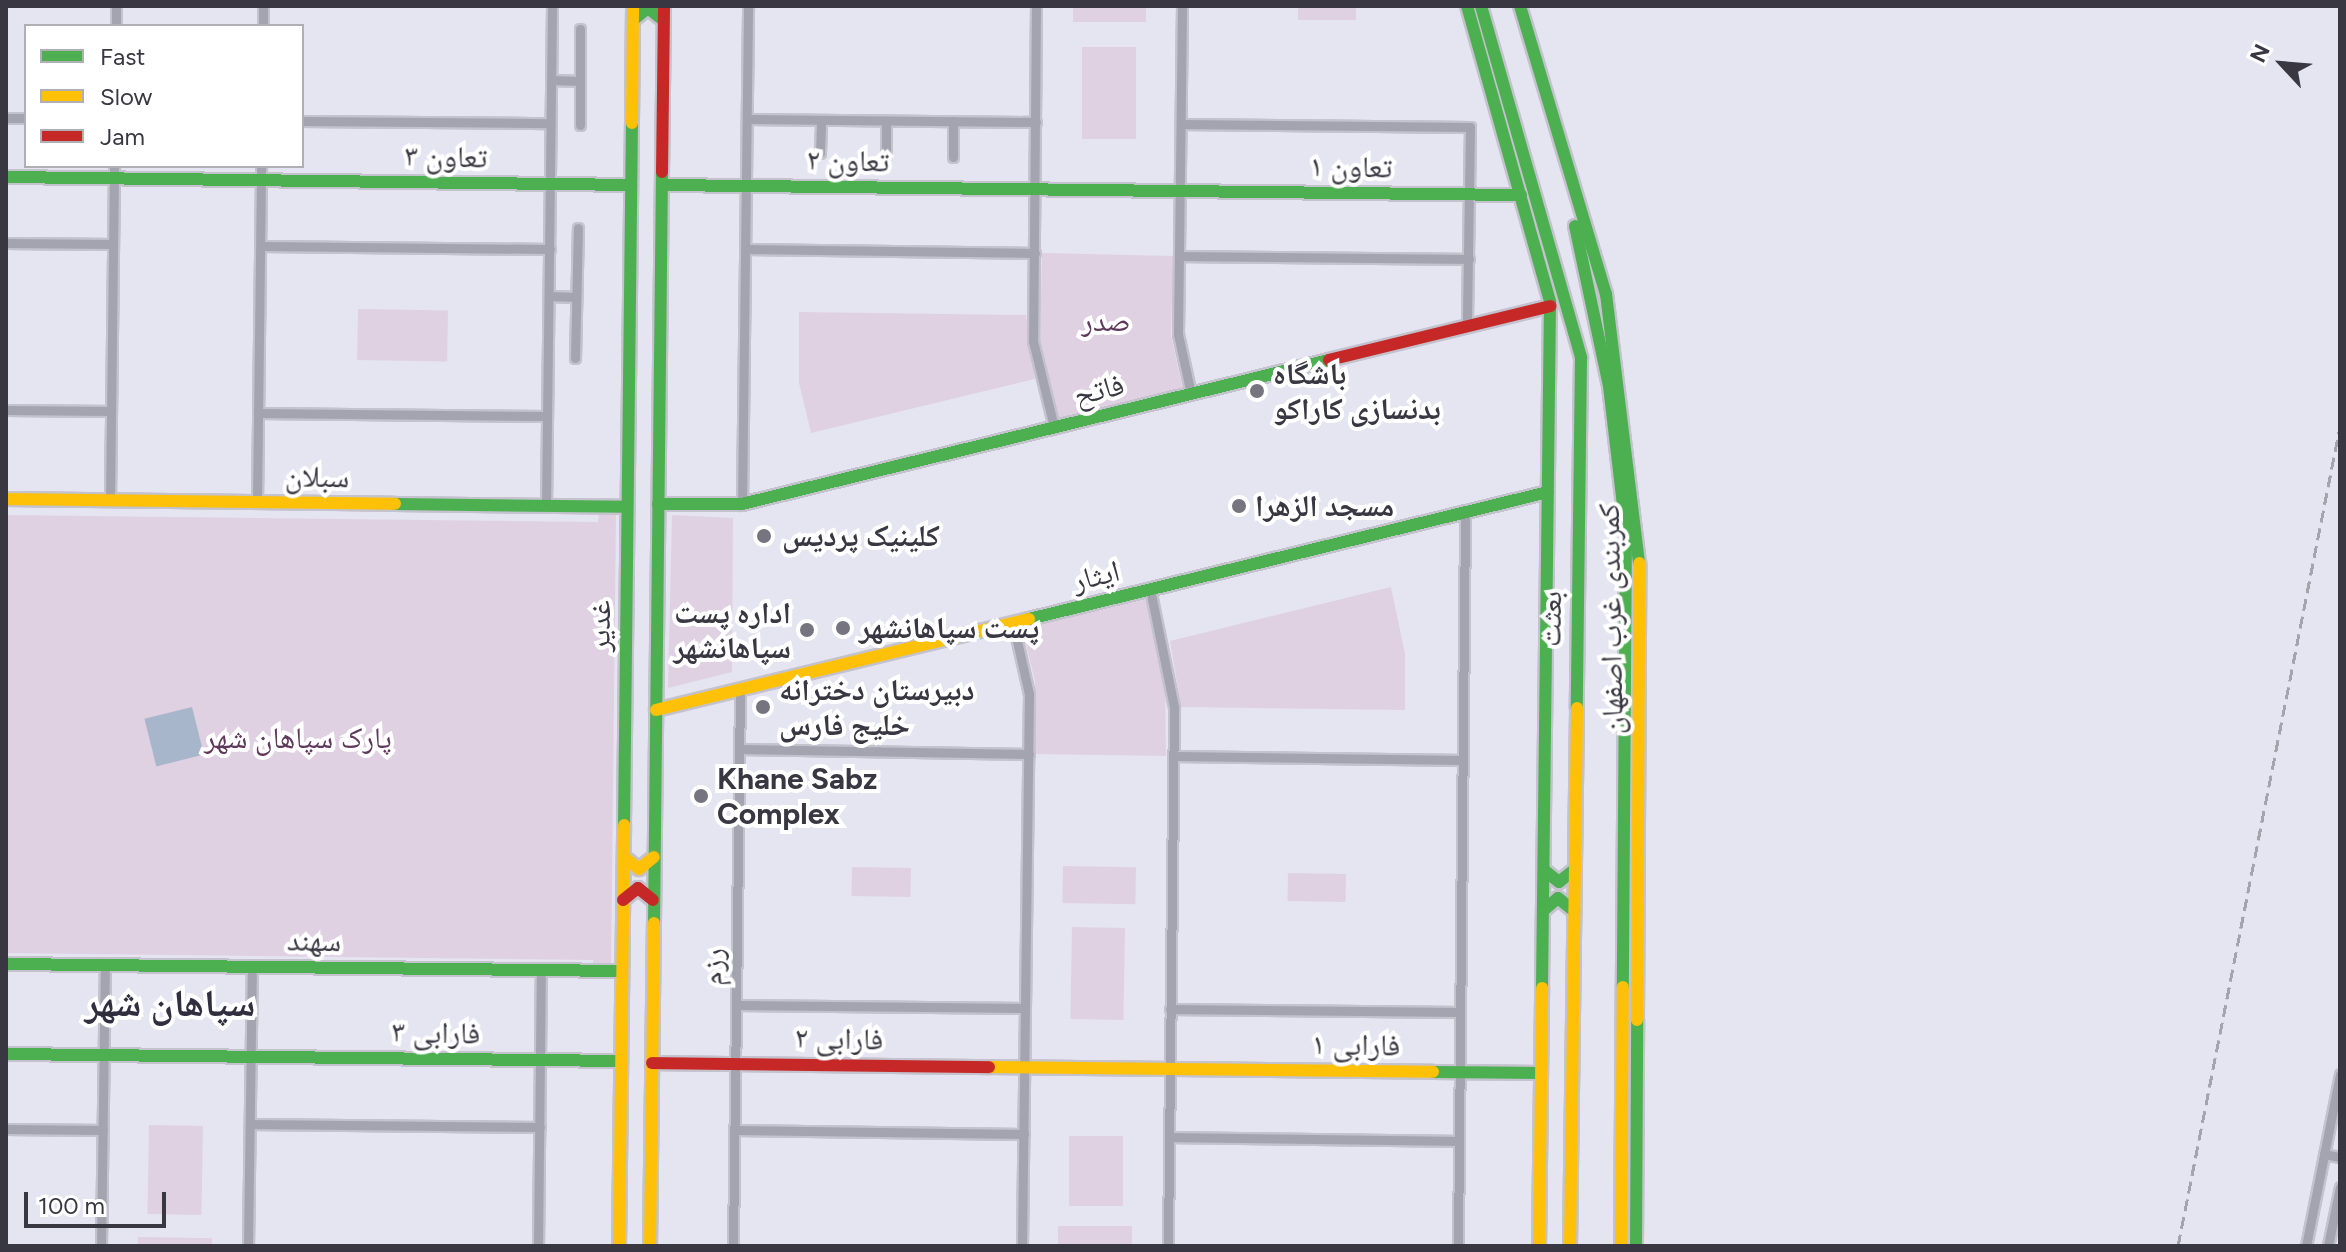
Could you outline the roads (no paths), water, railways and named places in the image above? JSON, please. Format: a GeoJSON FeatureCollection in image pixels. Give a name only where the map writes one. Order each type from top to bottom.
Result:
{"type":"FeatureCollection","features":[{"type":"Feature","properties":{"kind":"main road","name":"غدیر"},"geometry":{"type":"LineString","coordinates":[[619,1246],[633,6]]}},
{"type":"Feature","properties":{"kind":"main road","name":"غدیر"},"geometry":{"type":"LineString","coordinates":[[650,1246],[664,6]]}},
{"type":"Feature","properties":{"kind":"main road","name":"بعثت"},"geometry":{"type":"LineString","coordinates":[[1467,6],[1550,306],[1539,1246]]}},
{"type":"Feature","properties":{"kind":"main road","name":"بعثت"},"geometry":{"type":"LineString","coordinates":[[1481,6],[1581,358],[1570,1246]]}},
{"type":"Feature","properties":{"kind":"main road","name":"کمربندی غرب اصفهان"},"geometry":{"type":"LineString","coordinates":[[1508,6],[1591,284],[1626,531],[1621,1246]]}},
{"type":"Feature","properties":{"kind":"main road","name":"کمربندی غرب اصفهان"},"geometry":{"type":"LineString","coordinates":[[1520,6],[1606,294],[1639,542],[1636,1246]]}},
{"type":"Feature","properties":{"kind":"main road"},"geometry":{"type":"LineString","coordinates":[[633,23],[648,8],[663,23]]}},
{"type":"Feature","properties":{"kind":"main road","name":"تعاون ۳"},"geometry":{"type":"LineString","coordinates":[[6,177],[114,172],[261,180],[631,185]]}},
{"type":"Feature","properties":{"kind":"main road","name":"تعاون ۲"},"geometry":{"type":"LineString","coordinates":[[662,185],[1180,191]]}},
{"type":"Feature","properties":{"kind":"main road","name":"تعاون ۱"},"geometry":{"type":"LineString","coordinates":[[1180,191],[1521,195]]}},
{"type":"Feature","properties":{"kind":"main road","name":"فاتح"},"geometry":{"type":"LineString","coordinates":[[658,504],[742,504],[1550,306]]}},
{"type":"Feature","properties":{"kind":"main road","name":"ایثار"},"geometry":{"type":"LineString","coordinates":[[656,710],[1548,492]]}},
{"type":"Feature","properties":{"kind":"main road","name":"سبلان"},"geometry":{"type":"LineString","coordinates":[[6,499],[627,507]]}},
{"type":"Feature","properties":{"kind":"main road"},"geometry":{"type":"LineString","coordinates":[[623,854],[639,869],[654,854]]}},
{"type":"Feature","properties":{"kind":"main road"},"geometry":{"type":"LineString","coordinates":[[1544,866],[1559,882],[1575,867]]}},
{"type":"Feature","properties":{"kind":"main road"},"geometry":{"type":"LineString","coordinates":[[623,903],[638,888],[654,903]]}},
{"type":"Feature","properties":{"kind":"main road"},"geometry":{"type":"LineString","coordinates":[[1543,914],[1558,898],[1574,914]]}},
{"type":"Feature","properties":{"kind":"main road","name":"سهند"},"geometry":{"type":"LineString","coordinates":[[6,964],[622,971]]}},
{"type":"Feature","properties":{"kind":"main road","name":"فارابی ۳"},"geometry":{"type":"LineString","coordinates":[[6,1054],[621,1061]]}},
{"type":"Feature","properties":{"kind":"main road","name":"فارابی ۲"},"geometry":{"type":"LineString","coordinates":[[652,1063],[1170,1069]]}},
{"type":"Feature","properties":{"kind":"main road","name":"فارابی ۱"},"geometry":{"type":"LineString","coordinates":[[1170,1069],[1541,1073]]}},
{"type":"Feature","properties":{"kind":"street"},"geometry":{"type":"LineString","coordinates":[[546,506],[552,6]]}},
{"type":"Feature","properties":{"kind":"street"},"geometry":{"type":"LineString","coordinates":[[742,504],[748,6]]}},
{"type":"Feature","properties":{"kind":"street"},"geometry":{"type":"LineString","coordinates":[[1182,6],[1178,334],[1191,394]]}},
{"type":"Feature","properties":{"kind":"street"},"geometry":{"type":"LineString","coordinates":[[1036,7],[1033,341],[1054,427]]}},
{"type":"Feature","properties":{"kind":"street"},"geometry":{"type":"LineString","coordinates":[[580,29],[580,125]]}},
{"type":"Feature","properties":{"kind":"street"},"geometry":{"type":"LineString","coordinates":[[551,80],[580,81]]}},
{"type":"Feature","properties":{"kind":"street"},"geometry":{"type":"LineString","coordinates":[[747,119],[1036,122]]}},
{"type":"Feature","properties":{"kind":"street"},"geometry":{"type":"LineString","coordinates":[[820,153],[821,120]]}},
{"type":"Feature","properties":{"kind":"street"},"geometry":{"type":"LineString","coordinates":[[304,121],[550,123]]}},
{"type":"Feature","properties":{"kind":"street"},"geometry":{"type":"LineString","coordinates":[[886,121],[886,155]]}},
{"type":"Feature","properties":{"kind":"street"},"geometry":{"type":"LineString","coordinates":[[953,121],[953,157]]}},
{"type":"Feature","properties":{"kind":"street"},"geometry":{"type":"LineString","coordinates":[[1181,124],[1470,127],[1467,326]]}},
{"type":"Feature","properties":{"kind":"street"},"geometry":{"type":"LineString","coordinates":[[257,502],[261,168]]}},
{"type":"Feature","properties":{"kind":"street"},"geometry":{"type":"LineString","coordinates":[[110,500],[114,172]]}},
{"type":"Feature","properties":{"kind":"street"},"geometry":{"type":"LineString","coordinates":[[575,358],[578,228]]}},
{"type":"Feature","properties":{"kind":"street"},"geometry":{"type":"LineString","coordinates":[[6,243],[113,244]]}},
{"type":"Feature","properties":{"kind":"street"},"geometry":{"type":"LineString","coordinates":[[261,246],[550,249]]}},
{"type":"Feature","properties":{"kind":"street"},"geometry":{"type":"LineString","coordinates":[[746,249],[1035,253]]}},
{"type":"Feature","properties":{"kind":"street"},"geometry":{"type":"LineString","coordinates":[[1180,256],[1469,259]]}},
{"type":"Feature","properties":{"kind":"street"},"geometry":{"type":"LineString","coordinates":[[549,296],[576,297]]}},
{"type":"Feature","properties":{"kind":"street"},"geometry":{"type":"LineString","coordinates":[[6,410],[111,411]]}},
{"type":"Feature","properties":{"kind":"street"},"geometry":{"type":"LineString","coordinates":[[258,413],[547,416]]}},
{"type":"Feature","properties":{"kind":"street"},"geometry":{"type":"LineString","coordinates":[[1458,1246],[1465,512]]}},
{"type":"Feature","properties":{"kind":"street"},"geometry":{"type":"LineString","coordinates":[[1150,589],[1172,679],[1174,756],[1168,1246]]}},
{"type":"Feature","properties":{"kind":"street"},"geometry":{"type":"LineString","coordinates":[[1013,623],[1028,682],[1022,1246]]}},
{"type":"Feature","properties":{"kind":"street","name":"رزم"},"geometry":{"type":"LineString","coordinates":[[733,1246],[740,689]]}},
{"type":"Feature","properties":{"kind":"street"},"geometry":{"type":"LineString","coordinates":[[740,749],[1029,754]]}},
{"type":"Feature","properties":{"kind":"street"},"geometry":{"type":"LineString","coordinates":[[1174,756],[1463,760]]}},
{"type":"Feature","properties":{"kind":"street"},"geometry":{"type":"LineString","coordinates":[[101,1246],[105,965]]}},
{"type":"Feature","properties":{"kind":"street"},"geometry":{"type":"LineString","coordinates":[[248,1246],[252,967]]}},
{"type":"Feature","properties":{"kind":"street"},"geometry":{"type":"LineString","coordinates":[[538,1246],[541,970]]}},
{"type":"Feature","properties":{"kind":"street"},"geometry":{"type":"LineString","coordinates":[[736,1005],[1025,1008]]}},
{"type":"Feature","properties":{"kind":"street"},"geometry":{"type":"LineString","coordinates":[[1170,1009],[1460,1012]]}},
{"type":"Feature","properties":{"kind":"street"},"geometry":{"type":"LineString","coordinates":[[2306,1246],[2340,1074]]}},
{"type":"Feature","properties":{"kind":"street"},"geometry":{"type":"LineString","coordinates":[[250,1124],[540,1127]]}},
{"type":"Feature","properties":{"kind":"street"},"geometry":{"type":"LineString","coordinates":[[6,1129],[103,1130]]}},
{"type":"Feature","properties":{"kind":"street"},"geometry":{"type":"LineString","coordinates":[[735,1130],[1024,1134]]}},
{"type":"Feature","properties":{"kind":"street"},"geometry":{"type":"LineString","coordinates":[[1170,1137],[1459,1141]]}},
{"type":"Feature","properties":{"kind":"street"},"geometry":{"type":"LineString","coordinates":[[2324,1154],[2340,1157]]}},
{"type":"Feature","properties":{"kind":"street"},"geometry":{"type":"LineString","coordinates":[[2328,1246],[2340,1187]]}},
{"type":"Feature","properties":{"kind":"water"},"geometry":{"type":"Polygon","coordinates":[[[192,707],[204,755],[156,766],[144,719],[192,707]]]}},
{"type":"Feature","properties":{"kind":"railway"},"geometry":{"type":"LineString","coordinates":[[2178,1246],[2340,426]]}},
{"type":"Feature","properties":{"kind":"place","name":"باشگاه بدنسازی کاراکو"},"geometry":{"type":"Point","coordinates":[1257,391]}},
{"type":"Feature","properties":{"kind":"place","name":"مسجد الزهرا"},"geometry":{"type":"Point","coordinates":[1239,506]}},
{"type":"Feature","properties":{"kind":"place","name":"کلینیک پردیس"},"geometry":{"type":"Point","coordinates":[764,536]}},
{"type":"Feature","properties":{"kind":"place","name":"پست سپاهانشهر"},"geometry":{"type":"Point","coordinates":[843,628]}},
{"type":"Feature","properties":{"kind":"place","name":"اداره پست سپاهانشهر"},"geometry":{"type":"Point","coordinates":[807,630]}},
{"type":"Feature","properties":{"kind":"place","name":"دبیرستان دخترانه خلیج فارس"},"geometry":{"type":"Point","coordinates":[763,707]}},
{"type":"Feature","properties":{"kind":"place","name":"Khane Sabz Complex"},"geometry":{"type":"Point","coordinates":[701,796]}},
{"type":"Feature","properties":{"kind":"district","name":"سپاهان شهر"},"geometry":{"type":"Point","coordinates":[170,1004]}},
{"type":"Feature","properties":{"kind":"park label","name":"صدر"},"geometry":{"type":"Point","coordinates":[1106,321]}},
{"type":"Feature","properties":{"kind":"park label","name":"پارک سپاهان شهر"},"geometry":{"type":"Point","coordinates":[298,738]}}]}
